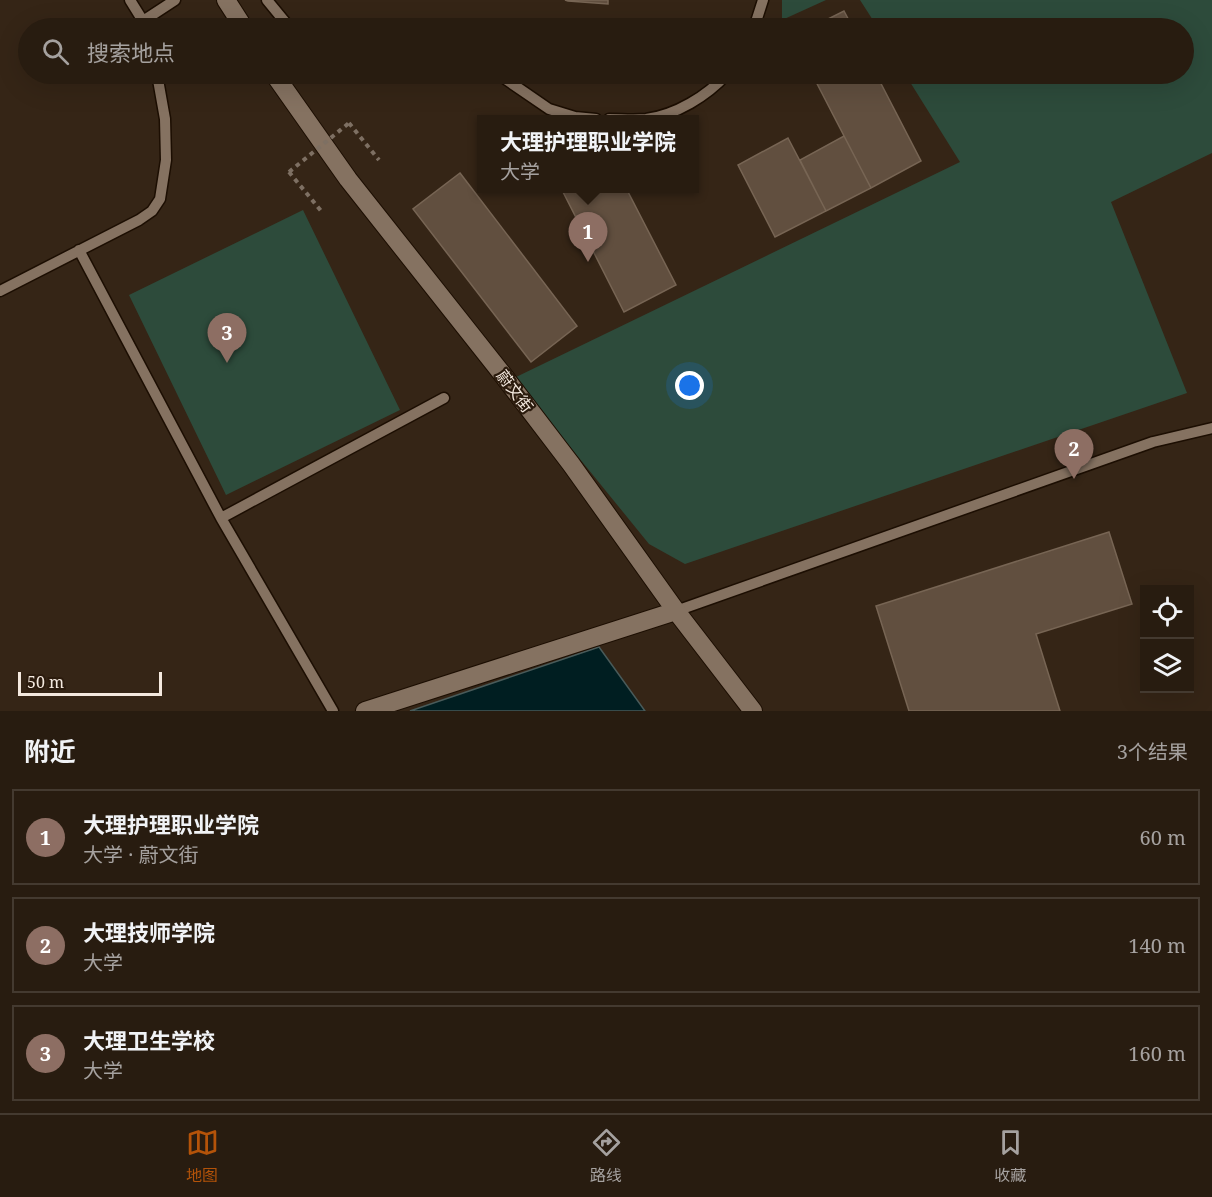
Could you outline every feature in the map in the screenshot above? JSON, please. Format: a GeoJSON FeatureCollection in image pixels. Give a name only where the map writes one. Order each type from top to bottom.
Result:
{"type":"FeatureCollection","features":[{"type":"Feature","properties":{"kind":"street"},"geometry":{"type":"LineString","coordinates":[[226,0],[238,18]]}},
{"type":"Feature","properties":{"kind":"street","name":"蔚文街"},"geometry":{"type":"LineString","coordinates":[[281,84],[348,179],[571,464],[676,610],[753,711]]}},
{"type":"Feature","properties":{"kind":"street"},"geometry":{"type":"LineString","coordinates":[[365,711],[676,610]]}},
{"type":"Feature","properties":{"kind":"lane"},"geometry":{"type":"LineString","coordinates":[[130,0],[139,18]]}},
{"type":"Feature","properties":{"kind":"lane"},"geometry":{"type":"LineString","coordinates":[[152,18],[175,0]]}},
{"type":"Feature","properties":{"kind":"lane"},"geometry":{"type":"LineString","coordinates":[[267,0],[282,18]]}},
{"type":"Feature","properties":{"kind":"lane"},"geometry":{"type":"LineString","coordinates":[[757,18],[763,0]]}},
{"type":"Feature","properties":{"kind":"lane"},"geometry":{"type":"LineString","coordinates":[[0,291],[139,220],[152,211],[160,200],[166,160],[165,119],[159,84]]}},
{"type":"Feature","properties":{"kind":"lane"},"geometry":{"type":"LineString","coordinates":[[513,84],[549,109],[568,115]]}},
{"type":"Feature","properties":{"kind":"lane"},"geometry":{"type":"LineString","coordinates":[[661,115],[696,100],[715,84]]}},
{"type":"Feature","properties":{"kind":"lane"},"geometry":{"type":"LineString","coordinates":[[79,250],[221,518],[333,711]]}},
{"type":"Feature","properties":{"kind":"lane"},"geometry":{"type":"LineString","coordinates":[[221,518],[444,398]]}},
{"type":"Feature","properties":{"kind":"lane"},"geometry":{"type":"LineString","coordinates":[[676,610],[1153,442],[1212,428]]}},
{"type":"Feature","properties":{"kind":"path"},"geometry":{"type":"LineString","coordinates":[[321,212],[289,172],[349,123],[379,160]]}},
{"type":"Feature","properties":{"kind":"green space"},"geometry":{"type":"Polygon","coordinates":[[[782,0],[826,0],[786,18],[782,18],[782,0]]]}},
{"type":"Feature","properties":{"kind":"green space"},"geometry":{"type":"Polygon","coordinates":[[[860,0],[1212,0],[1212,153],[1111,202],[1187,393],[685,564],[649,544],[514,378],[960,162],[911,84],[1194,84],[1194,18],[872,18],[860,0]]]}},
{"type":"Feature","properties":{"kind":"green space"},"geometry":{"type":"Polygon","coordinates":[[[303,210],[400,410],[226,495],[129,295],[303,210]]]}},
{"type":"Feature","properties":{"kind":"water"},"geometry":{"type":"Polygon","coordinates":[[[599,647],[645,711],[410,711],[599,647]]]}},
{"type":"Feature","properties":{"kind":"building"},"geometry":{"type":"Polygon","coordinates":[[[565,0],[608,0],[608,4],[568,1],[565,0]]]}},
{"type":"Feature","properties":{"kind":"building"},"geometry":{"type":"Polygon","coordinates":[[[844,11],[848,18],[830,18],[844,11]]]}},
{"type":"Feature","properties":{"kind":"building"},"geometry":{"type":"Polygon","coordinates":[[[817,84],[881,84],[921,161],[871,188],[817,84]]]}},
{"type":"Feature","properties":{"kind":"building"},"geometry":{"type":"Polygon","coordinates":[[[844,136],[871,188],[826,211],[800,160],[844,136]]]}},
{"type":"Feature","properties":{"kind":"building"},"geometry":{"type":"Polygon","coordinates":[[[788,138],[826,211],[775,237],[738,165],[788,138]]]}},
{"type":"Feature","properties":{"kind":"building"},"geometry":{"type":"Polygon","coordinates":[[[460,173],[577,326],[531,362],[413,209],[460,173]]]}},
{"type":"Feature","properties":{"kind":"building"},"geometry":{"type":"Polygon","coordinates":[[[564,193],[629,193],[676,285],[624,312],[564,193]]]}},
{"type":"Feature","properties":{"kind":"building"},"geometry":{"type":"Polygon","coordinates":[[[1109,532],[1132,604],[1036,634],[1060,711],[909,711],[876,606],[1109,532]]]}},
{"type":"Feature","properties":{"kind":"place","name":"大理护理职业学院"},"geometry":{"type":"Point","coordinates":[588,262]}},
{"type":"Feature","properties":{"kind":"place","name":"大理卫生学校"},"geometry":{"type":"Point","coordinates":[227,363]}},
{"type":"Feature","properties":{"kind":"place","name":"大理技师学院"},"geometry":{"type":"Point","coordinates":[1074,479]}}]}
